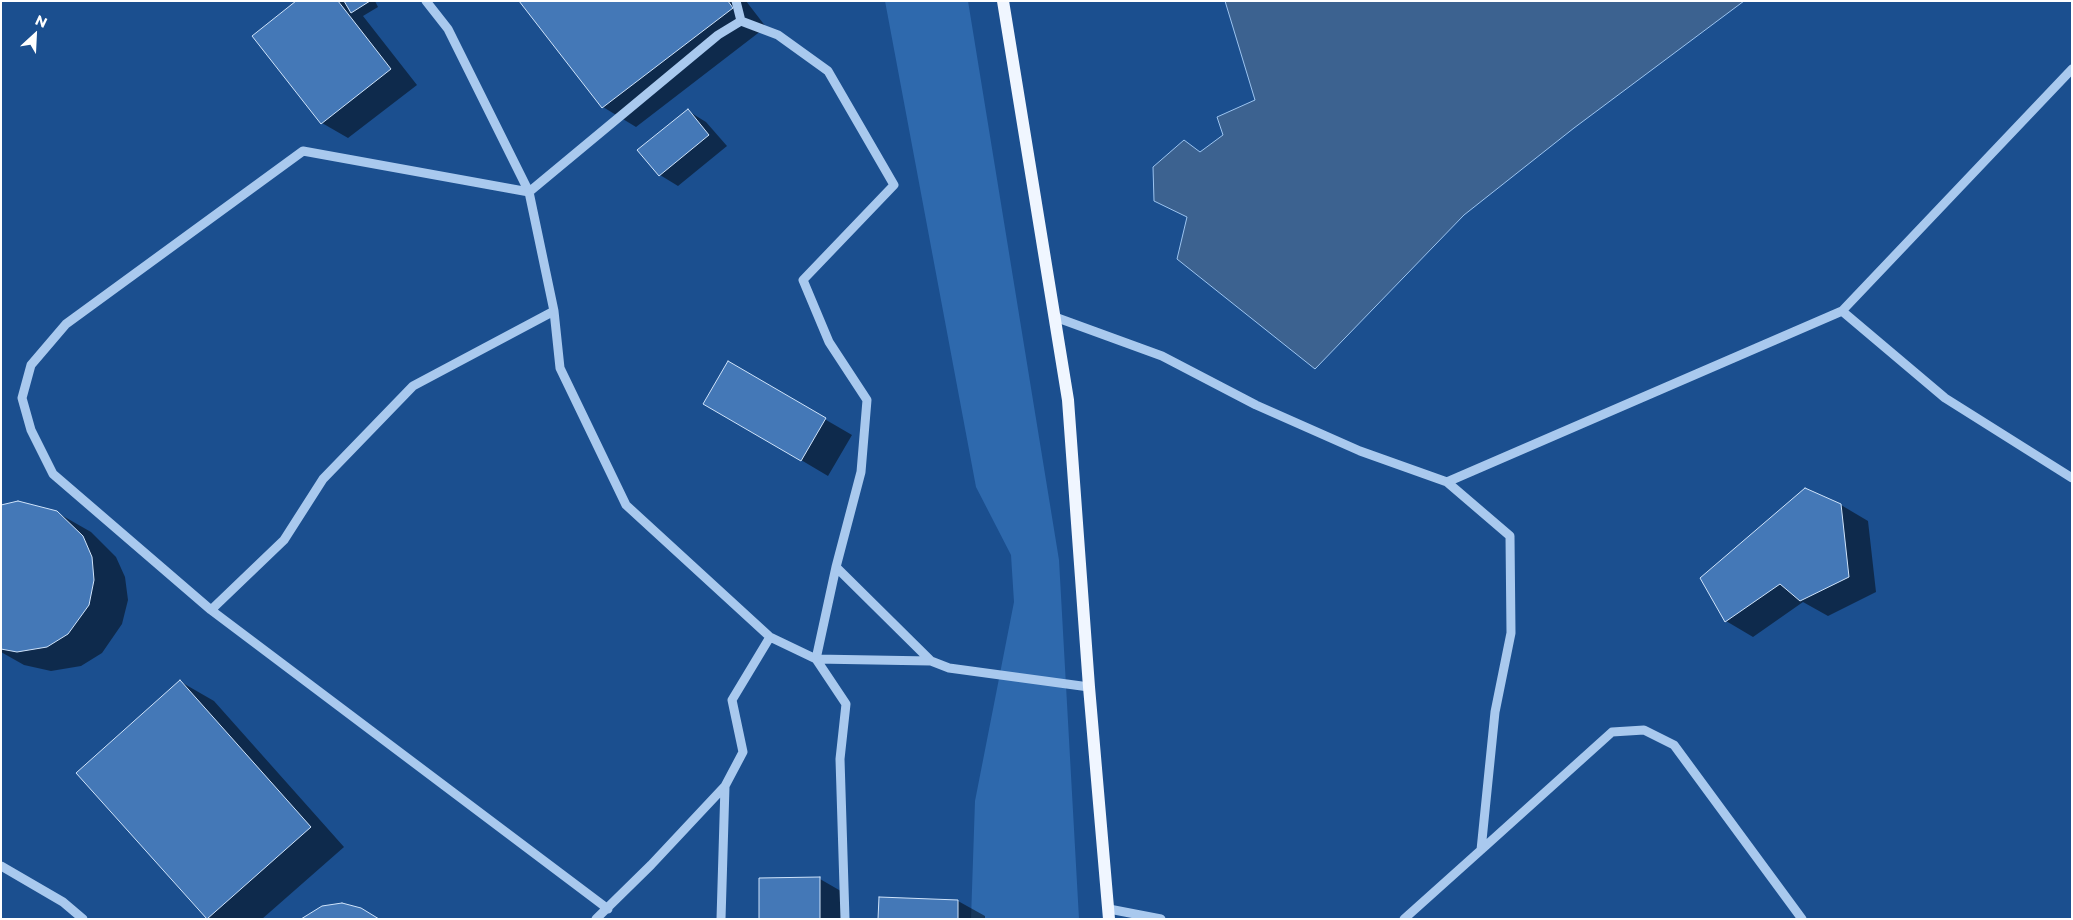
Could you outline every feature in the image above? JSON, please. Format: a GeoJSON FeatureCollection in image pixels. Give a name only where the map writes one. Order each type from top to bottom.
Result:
{"type":"FeatureCollection","features":[{"type":"Feature","properties":{"kind":"main road"},"geometry":{"type":"LineString","coordinates":[[1003,1],[1068,400],[1089,687],[1109,914]]}},
{"type":"Feature","properties":{"kind":"lane"},"geometry":{"type":"LineString","coordinates":[[426,1],[448,29],[528,192],[554,311],[560,368],[626,505],[770,636],[816,659],[931,661],[948,668],[1089,687]]}},
{"type":"Feature","properties":{"kind":"lane"},"geometry":{"type":"LineString","coordinates":[[736,1],[740,21]]}},
{"type":"Feature","properties":{"kind":"lane"},"geometry":{"type":"LineString","coordinates":[[608,908],[211,610],[53,474],[31,430],[22,398],[31,364],[66,324],[303,151],[528,192],[718,35],[740,21]]}},
{"type":"Feature","properties":{"kind":"lane"},"geometry":{"type":"LineString","coordinates":[[740,21],[778,35],[828,71],[894,185],[803,280],[829,342],[867,400],[860,472],[836,567],[816,659],[846,704],[840,759],[845,919]]}},
{"type":"Feature","properties":{"kind":"lane"},"geometry":{"type":"LineString","coordinates":[[1447,482],[1842,311],[2072,69]]}},
{"type":"Feature","properties":{"kind":"lane"},"geometry":{"type":"LineString","coordinates":[[211,610],[284,540],[323,479],[413,386],[554,311]]}},
{"type":"Feature","properties":{"kind":"lane"},"geometry":{"type":"LineString","coordinates":[[1842,311],[1945,398],[2072,478]]}},
{"type":"Feature","properties":{"kind":"lane"},"geometry":{"type":"LineString","coordinates":[[1055,317],[1162,356],[1256,405],[1351,447],[1447,482],[1510,536],[1511,633],[1495,712],[1481,850]]}},
{"type":"Feature","properties":{"kind":"lane"},"geometry":{"type":"LineString","coordinates":[[836,567],[931,661]]}},
{"type":"Feature","properties":{"kind":"lane"},"geometry":{"type":"LineString","coordinates":[[596,919],[651,866],[725,786],[743,752],[732,700],[770,636]]}},
{"type":"Feature","properties":{"kind":"lane"},"geometry":{"type":"LineString","coordinates":[[1404,919],[1612,732],[1644,730],[1674,745],[1802,919]]}},
{"type":"Feature","properties":{"kind":"lane"},"geometry":{"type":"LineString","coordinates":[[721,919],[725,786]]}},
{"type":"Feature","properties":{"kind":"lane"},"geometry":{"type":"LineString","coordinates":[[1,866],[63,902],[83,919]]}},
{"type":"Feature","properties":{"kind":"lane"},"geometry":{"type":"LineString","coordinates":[[1109,914],[1161,919]]}},
{"type":"Feature","properties":{"kind":"shaded area"},"geometry":{"type":"Polygon","coordinates":[[[885,1],[968,1],[1059,560],[1079,919],[971,919],[975,801],[1014,602],[1011,555],[976,487],[885,1]]]}},
{"type":"Feature","properties":{"kind":"shaded area"},"geometry":{"type":"Polygon","coordinates":[[[1225,1],[1744,1],[1574,128],[1464,215],[1315,369],[1177,259],[1187,217],[1154,201],[1153,167],[1184,140],[1200,152],[1223,135],[1217,117],[1255,100],[1225,1]]]}},
{"type":"Feature","properties":{"kind":"building"},"geometry":{"type":"Polygon","coordinates":[[[296,1],[338,1],[391,69],[321,124],[252,36],[296,1]]]}},
{"type":"Feature","properties":{"kind":"building"},"geometry":{"type":"Polygon","coordinates":[[[344,1],[370,1],[351,13],[344,1]]]}},
{"type":"Feature","properties":{"kind":"building"},"geometry":{"type":"Polygon","coordinates":[[[519,1],[728,1],[733,8],[602,108],[519,1]]]}},
{"type":"Feature","properties":{"kind":"building"},"geometry":{"type":"Polygon","coordinates":[[[688,109],[709,135],[659,176],[637,150],[688,109]]]}},
{"type":"Feature","properties":{"kind":"building"},"geometry":{"type":"Polygon","coordinates":[[[728,361],[826,418],[801,461],[703,404],[728,361]]]}},
{"type":"Feature","properties":{"kind":"building"},"geometry":{"type":"Polygon","coordinates":[[[1805,488],[1841,504],[1849,577],[1800,601],[1780,584],[1725,622],[1700,578],[1805,488]]]}},
{"type":"Feature","properties":{"kind":"building"},"geometry":{"type":"Polygon","coordinates":[[[18,501],[57,511],[83,536],[92,557],[94,580],[89,605],[68,634],[47,647],[17,652],[1,649],[1,505],[18,501]]]}},
{"type":"Feature","properties":{"kind":"building"},"geometry":{"type":"Polygon","coordinates":[[[180,680],[311,827],[207,919],[76,773],[180,680]]]}},
{"type":"Feature","properties":{"kind":"building"},"geometry":{"type":"Polygon","coordinates":[[[820,877],[820,919],[759,919],[759,878],[820,877]]]}},
{"type":"Feature","properties":{"kind":"building"},"geometry":{"type":"Polygon","coordinates":[[[879,897],[958,900],[958,919],[878,919],[879,897]]]}},
{"type":"Feature","properties":{"kind":"building"},"geometry":{"type":"Polygon","coordinates":[[[342,903],[361,908],[379,919],[301,919],[322,906],[342,903]]]}}]}
